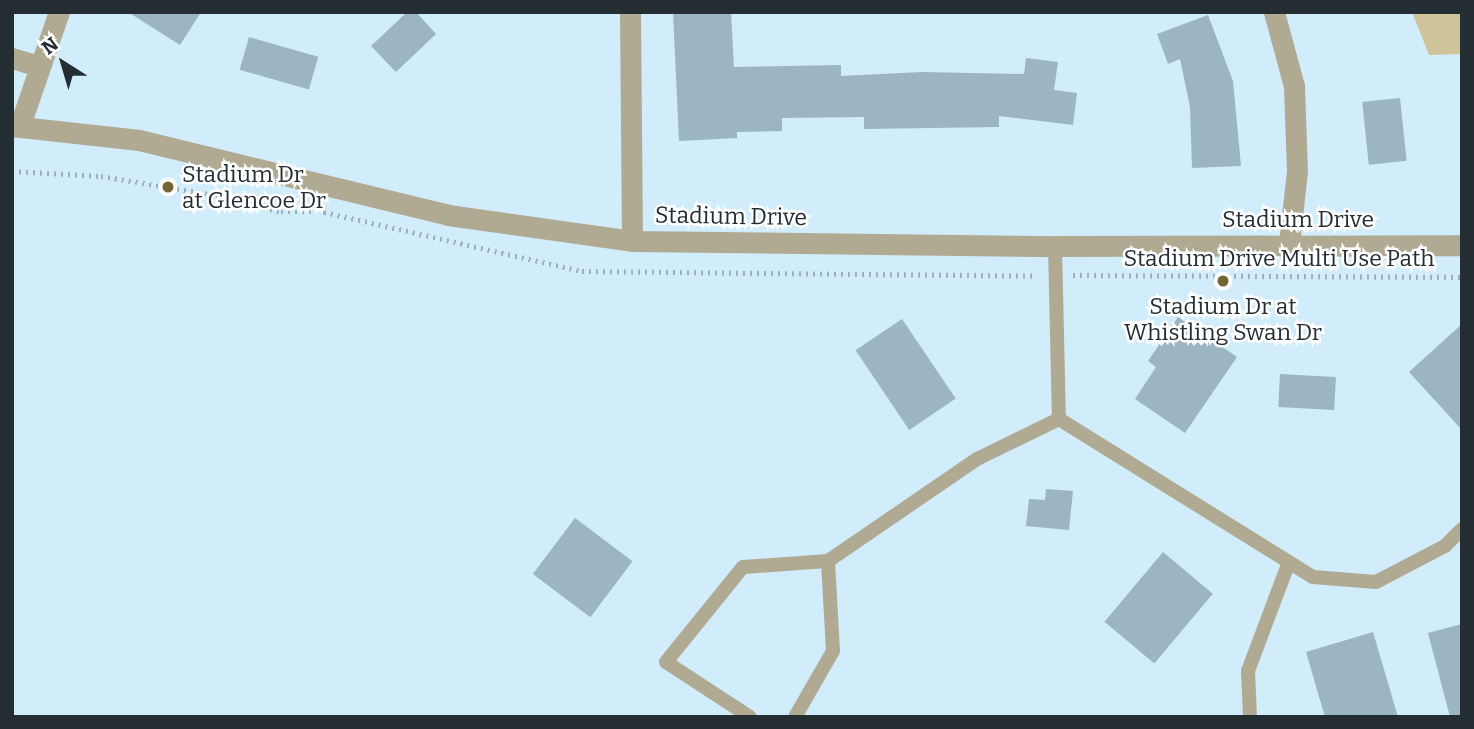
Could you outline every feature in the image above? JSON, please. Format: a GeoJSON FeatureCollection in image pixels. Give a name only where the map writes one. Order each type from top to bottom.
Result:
{"type":"FeatureCollection","features":[{"type":"Feature","properties":{"kind":"street"},"geometry":{"type":"LineString","coordinates":[[16,125],[58,12]]}},
{"type":"Feature","properties":{"kind":"street"},"geometry":{"type":"LineString","coordinates":[[630,12],[632,241]]}},
{"type":"Feature","properties":{"kind":"street"},"geometry":{"type":"LineString","coordinates":[[1274,12],[1294,86],[1297,171],[1289,244]]}},
{"type":"Feature","properties":{"kind":"street"},"geometry":{"type":"LineString","coordinates":[[12,58],[38,66]]}},
{"type":"Feature","properties":{"kind":"street","name":"Stadium Drive"},"geometry":{"type":"LineString","coordinates":[[16,125],[139,141],[449,215],[632,241],[1055,246],[1462,245]]}},
{"type":"Feature","properties":{"kind":"lane"},"geometry":{"type":"LineString","coordinates":[[1055,246],[1059,419]]}},
{"type":"Feature","properties":{"kind":"lane"},"geometry":{"type":"LineString","coordinates":[[750,717],[666,662],[743,567],[828,561],[976,459],[1059,419]]}},
{"type":"Feature","properties":{"kind":"lane"},"geometry":{"type":"LineString","coordinates":[[1059,419],[1313,577],[1376,582],[1445,546],[1462,529]]}},
{"type":"Feature","properties":{"kind":"lane"},"geometry":{"type":"LineString","coordinates":[[795,717],[833,651],[828,561]]}},
{"type":"Feature","properties":{"kind":"lane"},"geometry":{"type":"LineString","coordinates":[[1250,717],[1248,671],[1289,562]]}},
{"type":"Feature","properties":{"kind":"path","name":"Stadium Drive Multi Use Path"},"geometry":{"type":"LineString","coordinates":[[1096,274],[1462,277]]}},
{"type":"Feature","properties":{"kind":"shaded area"},"geometry":{"type":"Polygon","coordinates":[[[1412,12],[1462,12],[1462,54],[1429,55],[1412,12]]]}},
{"type":"Feature","properties":{"kind":"building"},"geometry":{"type":"Polygon","coordinates":[[[128,12],[201,12],[180,45],[128,12]]]}},
{"type":"Feature","properties":{"kind":"building"},"geometry":{"type":"Polygon","coordinates":[[[407,12],[416,12],[436,34],[396,72],[371,46],[407,12]]]}},
{"type":"Feature","properties":{"kind":"building"},"geometry":{"type":"Polygon","coordinates":[[[673,12],[731,12],[734,67],[841,65],[841,76],[922,72],[1024,74],[1026,58],[1058,62],[1054,90],[1077,93],[1073,125],[999,116],[999,127],[864,129],[864,117],[782,118],[782,131],[737,132],[737,138],[679,141],[673,12]]]}},
{"type":"Feature","properties":{"kind":"building"},"geometry":{"type":"Polygon","coordinates":[[[1208,15],[1233,81],[1241,166],[1192,168],[1190,107],[1180,59],[1168,64],[1157,34],[1208,15]]]}},
{"type":"Feature","properties":{"kind":"building"},"geometry":{"type":"Polygon","coordinates":[[[249,37],[318,57],[309,90],[240,70],[249,37]]]}},
{"type":"Feature","properties":{"kind":"building"},"geometry":{"type":"Polygon","coordinates":[[[1400,98],[1407,161],[1369,165],[1362,102],[1400,98]]]}},
{"type":"Feature","properties":{"kind":"building"},"geometry":{"type":"Polygon","coordinates":[[[1178,317],[1237,357],[1185,433],[1135,399],[1156,367],[1148,361],[1178,317]]]}},
{"type":"Feature","properties":{"kind":"building"},"geometry":{"type":"Polygon","coordinates":[[[902,319],[956,399],[909,430],[856,350],[902,319]]]}},
{"type":"Feature","properties":{"kind":"building"},"geometry":{"type":"Polygon","coordinates":[[[1462,324],[1462,430],[1409,372],[1462,324]]]}},
{"type":"Feature","properties":{"kind":"building"},"geometry":{"type":"Polygon","coordinates":[[[1280,374],[1336,377],[1334,410],[1278,407],[1280,374]]]}},
{"type":"Feature","properties":{"kind":"building"},"geometry":{"type":"Polygon","coordinates":[[[1046,489],[1073,491],[1069,530],[1026,526],[1029,499],[1045,500],[1046,489]]]}},
{"type":"Feature","properties":{"kind":"building"},"geometry":{"type":"Polygon","coordinates":[[[575,518],[633,561],[590,617],[533,574],[575,518]]]}},
{"type":"Feature","properties":{"kind":"building"},"geometry":{"type":"Polygon","coordinates":[[[1163,552],[1213,594],[1154,663],[1105,622],[1163,552]]]}},
{"type":"Feature","properties":{"kind":"building"},"geometry":{"type":"Polygon","coordinates":[[[1462,624],[1462,717],[1450,717],[1428,633],[1462,624]]]}},
{"type":"Feature","properties":{"kind":"building"},"geometry":{"type":"Polygon","coordinates":[[[1373,632],[1398,717],[1325,717],[1306,652],[1373,632]]]}},
{"type":"Feature","properties":{"kind":"place","name":"Stadium Dr at Glencoe Dr"},"geometry":{"type":"Point","coordinates":[168,187]}},
{"type":"Feature","properties":{"kind":"place","name":"Stadium Dr at Whistling Swan Dr"},"geometry":{"type":"Point","coordinates":[1223,281]}}]}
